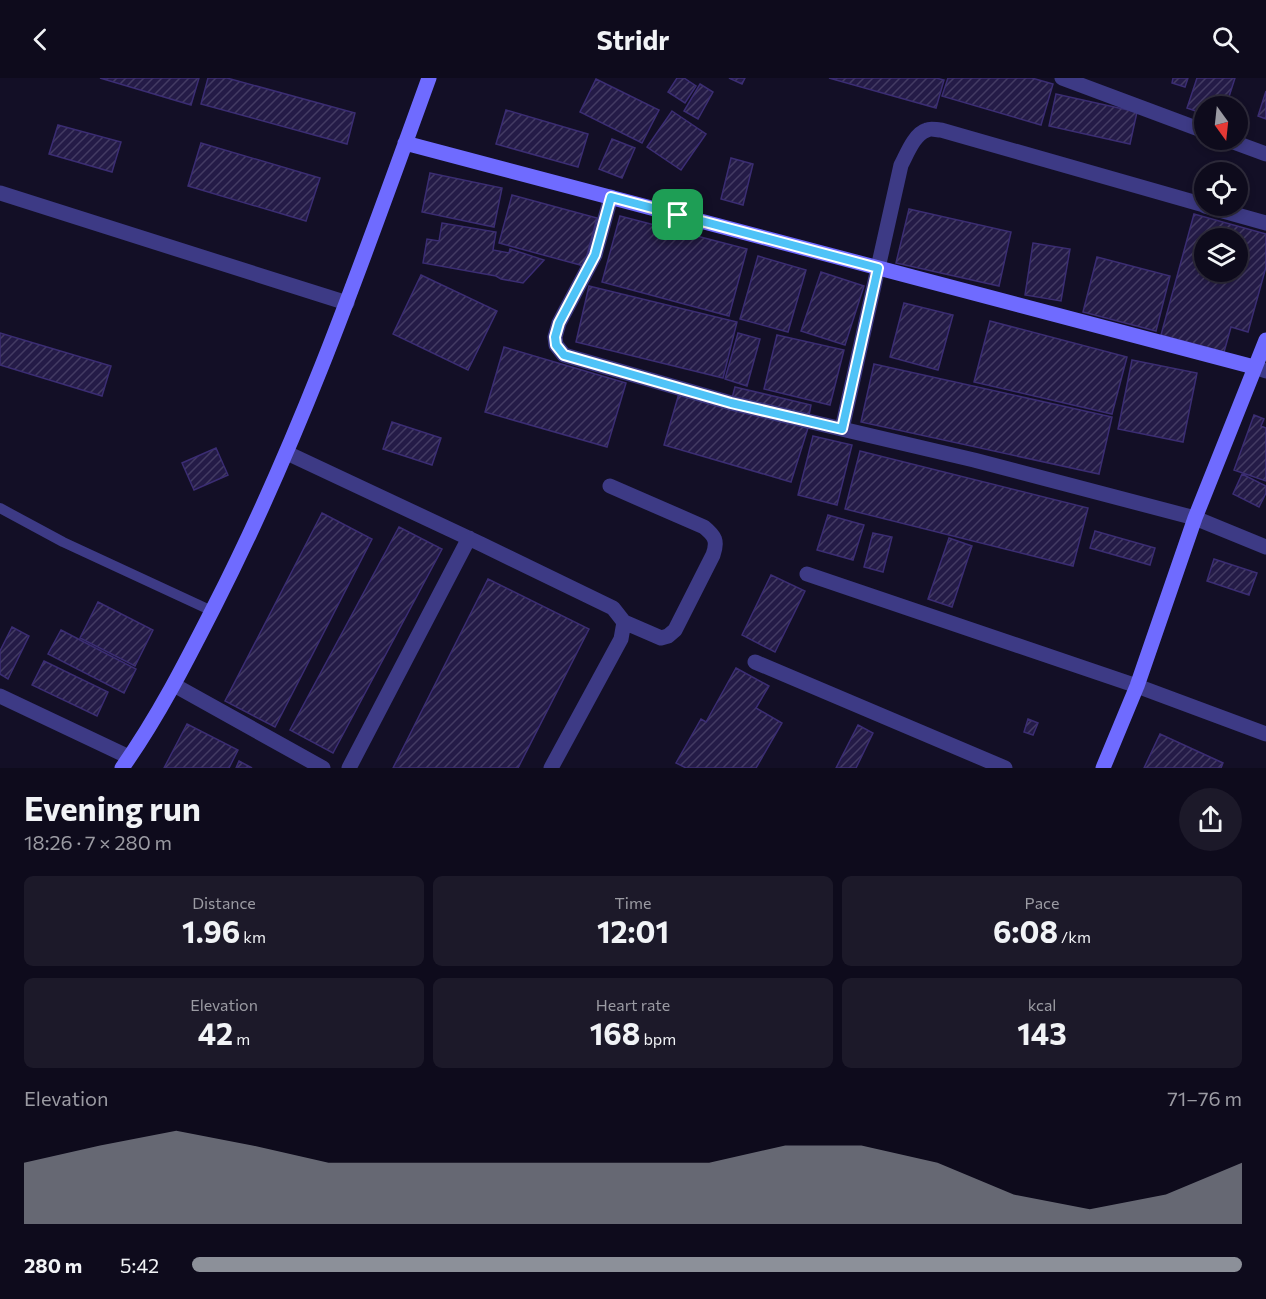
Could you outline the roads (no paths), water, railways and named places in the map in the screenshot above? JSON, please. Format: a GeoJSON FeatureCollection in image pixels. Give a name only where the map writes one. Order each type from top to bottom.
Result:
{"type":"FeatureCollection","features":[{"type":"Feature","properties":{"kind":"street"},"geometry":{"type":"LineString","coordinates":[[0,696],[126,763],[174,685],[244,550],[287,453],[347,303],[429,78]]}},
{"type":"Feature","properties":{"kind":"street"},"geometry":{"type":"LineString","coordinates":[[1062,78],[1194,127]]}},
{"type":"Feature","properties":{"kind":"street"},"geometry":{"type":"LineString","coordinates":[[842,429],[901,165],[914,141],[923,131],[941,130],[1194,202]]}},
{"type":"Feature","properties":{"kind":"street"},"geometry":{"type":"LineString","coordinates":[[405,143],[1260,369]]}},
{"type":"Feature","properties":{"kind":"street"},"geometry":{"type":"LineString","coordinates":[[1248,147],[1266,154]]}},
{"type":"Feature","properties":{"kind":"street"},"geometry":{"type":"LineString","coordinates":[[0,193],[347,303]]}},
{"type":"Feature","properties":{"kind":"street"},"geometry":{"type":"LineString","coordinates":[[611,197],[595,255],[559,323],[555,337],[556,345],[564,355],[731,403],[974,460],[1195,518],[1266,547]]}},
{"type":"Feature","properties":{"kind":"street"},"geometry":{"type":"LineString","coordinates":[[1242,216],[1266,223]]}},
{"type":"Feature","properties":{"kind":"street"},"geometry":{"type":"LineString","coordinates":[[1103,768],[1137,686],[1195,518],[1260,369],[1266,339]]}},
{"type":"Feature","properties":{"kind":"street"},"geometry":{"type":"LineString","coordinates":[[287,453],[613,608],[624,622],[661,638],[668,636],[675,630],[714,555],[717,546],[713,535],[704,527],[610,486]]}},
{"type":"Feature","properties":{"kind":"street"},"geometry":{"type":"LineString","coordinates":[[349,768],[469,538]]}},
{"type":"Feature","properties":{"kind":"street"},"geometry":{"type":"LineString","coordinates":[[807,574],[1137,686],[1266,734]]}},
{"type":"Feature","properties":{"kind":"street"},"geometry":{"type":"LineString","coordinates":[[551,768],[621,639],[624,622]]}},
{"type":"Feature","properties":{"kind":"street"},"geometry":{"type":"LineString","coordinates":[[756,662],[1005,768]]}},
{"type":"Feature","properties":{"kind":"street"},"geometry":{"type":"LineString","coordinates":[[174,685],[323,768]]}},
{"type":"Feature","properties":{"kind":"lane"},"geometry":{"type":"LineString","coordinates":[[0,508],[63,542],[212,611]]}}]}
